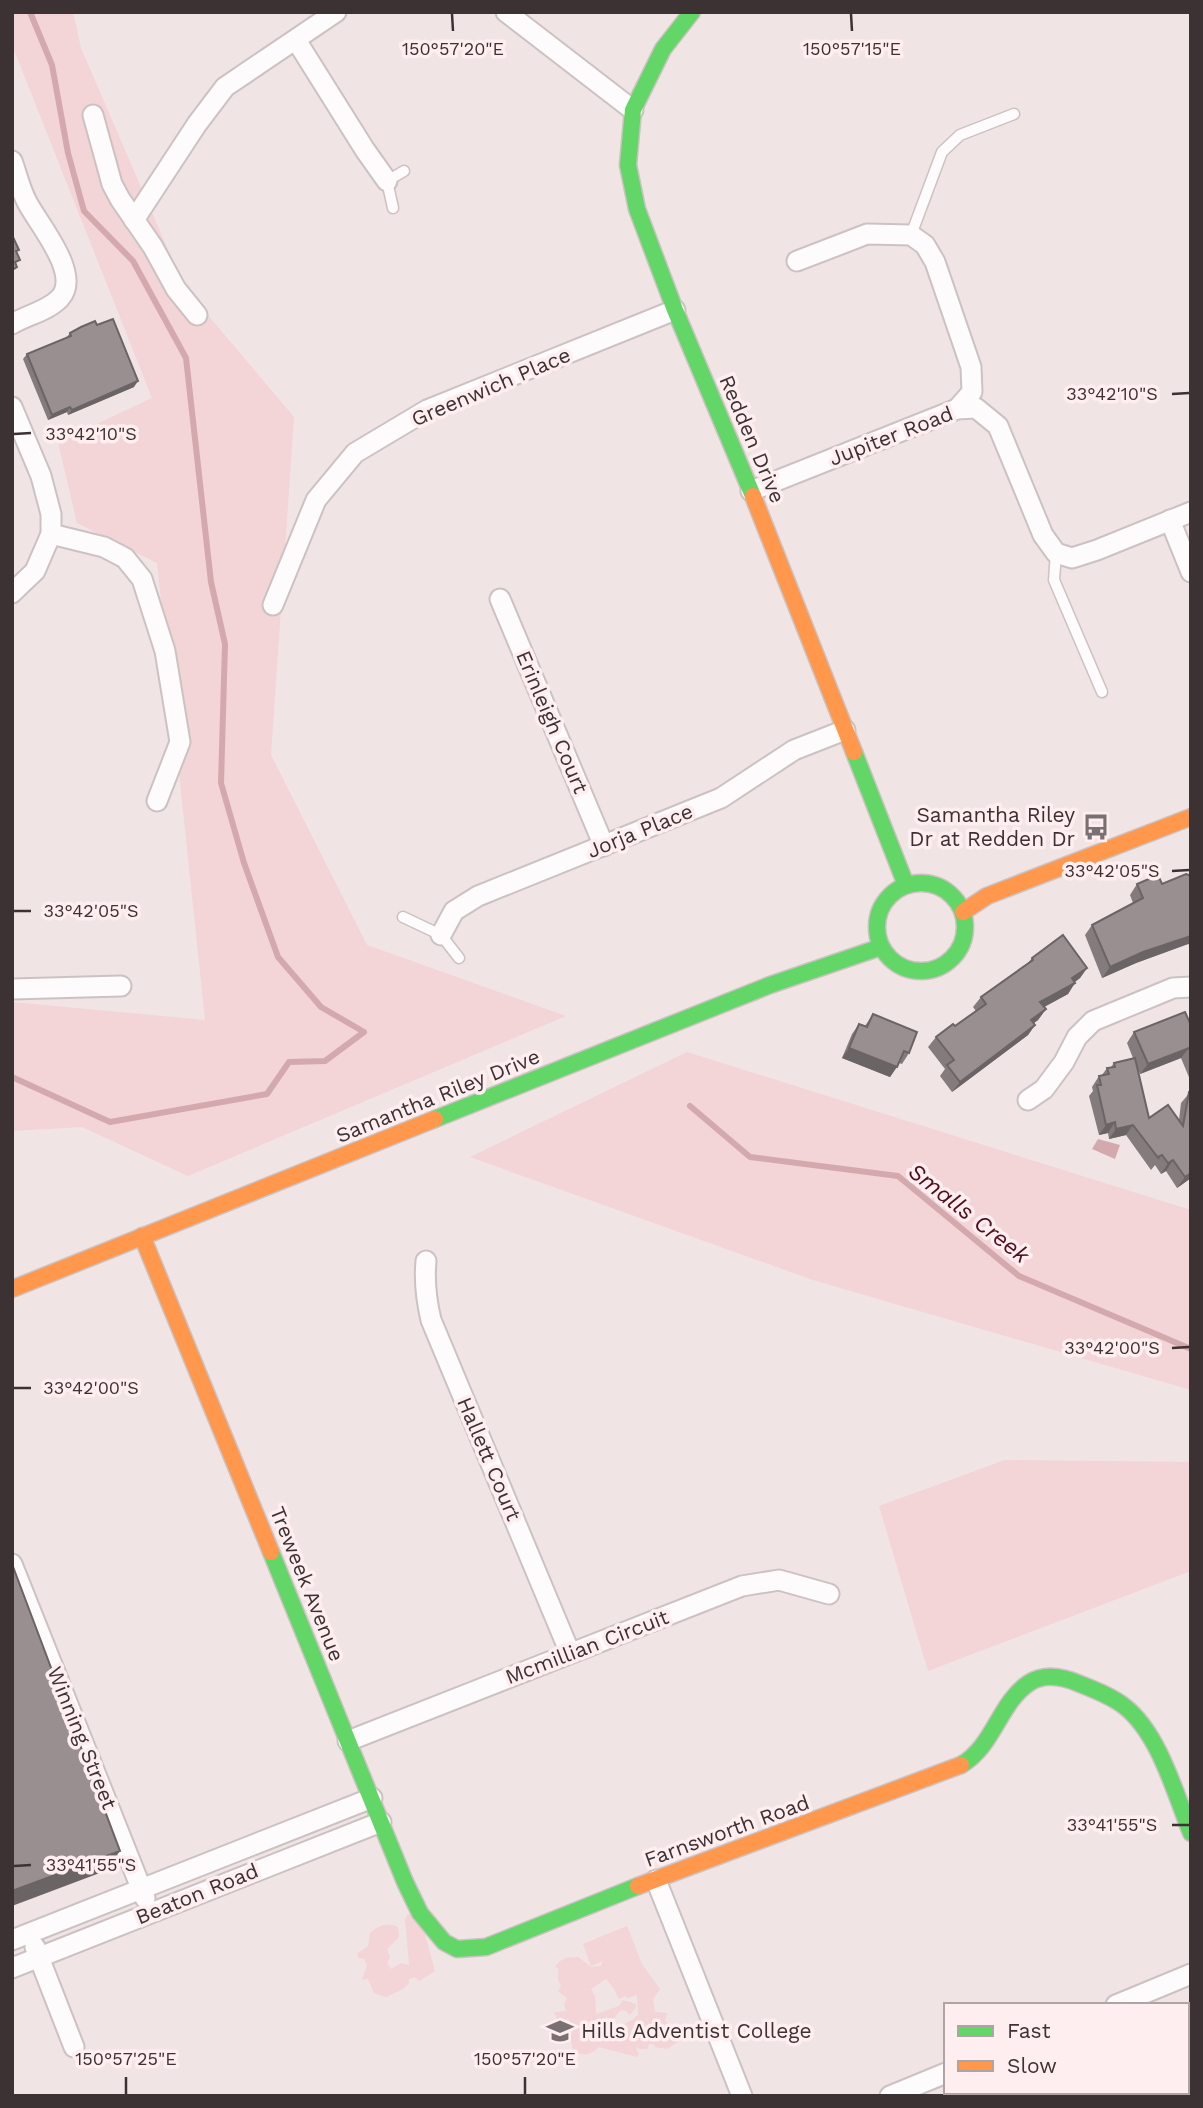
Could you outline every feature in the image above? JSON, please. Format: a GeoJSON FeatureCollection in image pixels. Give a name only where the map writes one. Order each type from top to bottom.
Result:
{"type":"FeatureCollection","features":[{"type":"Feature","properties":{"kind":"street"},"geometry":{"type":"LineString","coordinates":[[134,220],[197,124],[225,87],[337,12]]}},
{"type":"Feature","properties":{"kind":"street"},"geometry":{"type":"LineString","coordinates":[[506,12],[634,110]]}},
{"type":"Feature","properties":{"kind":"street","name":"Redden Drive"},"geometry":{"type":"LineString","coordinates":[[692,12],[663,49],[634,110],[628,164],[638,209],[675,310],[751,491],[906,885]]}},
{"type":"Feature","properties":{"kind":"street"},"geometry":{"type":"LineString","coordinates":[[296,40],[365,150],[396,176]]}},
{"type":"Feature","properties":{"kind":"street"},"geometry":{"type":"LineString","coordinates":[[93,115],[112,184],[153,247],[176,289],[197,315]]}},
{"type":"Feature","properties":{"kind":"street"},"geometry":{"type":"LineString","coordinates":[[12,161],[26,200],[60,257],[67,282],[61,297],[12,324]]}},
{"type":"Feature","properties":{"kind":"street"},"geometry":{"type":"LineString","coordinates":[[797,261],[867,234],[911,235],[925,244],[935,262],[971,367],[972,392],[957,409]]}},
{"type":"Feature","properties":{"kind":"street","name":"Greenwich Place"},"geometry":{"type":"LineString","coordinates":[[273,605],[316,500],[355,453],[427,410],[675,310]]}},
{"type":"Feature","properties":{"kind":"street"},"geometry":{"type":"LineString","coordinates":[[12,407],[41,476],[51,514],[51,534],[35,571],[12,593]]}},
{"type":"Feature","properties":{"kind":"street","name":"Jupiter Road"},"geometry":{"type":"LineString","coordinates":[[751,491],[957,409],[976,408],[998,426],[1043,536],[1056,553]]}},
{"type":"Feature","properties":{"kind":"street"},"geometry":{"type":"LineString","coordinates":[[1056,553],[1072,558],[1191,512]]}},
{"type":"Feature","properties":{"kind":"street"},"geometry":{"type":"LineString","coordinates":[[1170,520],[1191,572]]}},
{"type":"Feature","properties":{"kind":"street"},"geometry":{"type":"LineString","coordinates":[[51,534],[104,547],[125,558],[142,579],[165,651],[180,742],[156,802]]}},
{"type":"Feature","properties":{"kind":"street","name":"Erinleigh Court"},"geometry":{"type":"LineString","coordinates":[[500,599],[604,846]]}},
{"type":"Feature","properties":{"kind":"street","name":"Jorja Place"},"geometry":{"type":"LineString","coordinates":[[441,936],[454,911],[478,896],[722,797],[794,750],[845,730]]}},
{"type":"Feature","properties":{"kind":"street"},"geometry":{"type":"LineString","coordinates":[[963,912],[987,896],[1191,817]]}},
{"type":"Feature","properties":{"kind":"street"},"geometry":{"type":"LineString","coordinates":[[926,883],[938,886],[957,901],[963,912],[964,939],[959,951],[950,961],[938,968],[912,971],[888,958],[881,947],[877,936],[878,913],[892,893],[906,885],[926,883]]}},
{"type":"Feature","properties":{"kind":"street","name":"Samantha Riley Drive"},"geometry":{"type":"LineString","coordinates":[[12,1289],[770,985],[881,947]]}},
{"type":"Feature","properties":{"kind":"street"},"geometry":{"type":"LineString","coordinates":[[12,989],[121,986]]}},
{"type":"Feature","properties":{"kind":"street"},"geometry":{"type":"LineString","coordinates":[[1028,1100],[1044,1089],[1064,1062],[1077,1037],[1093,1021],[1174,988],[1191,987]]}},
{"type":"Feature","properties":{"kind":"street","name":"Treweek Avenue"},"geometry":{"type":"LineString","coordinates":[[142,1236],[405,1882],[421,1913],[444,1942]]}},
{"type":"Feature","properties":{"kind":"street","name":"Hallett Court"},"geometry":{"type":"LineString","coordinates":[[426,1261],[424,1280],[431,1320],[570,1653]]}},
{"type":"Feature","properties":{"kind":"street","name":"Winning Street"},"geometry":{"type":"LineString","coordinates":[[12,1564],[151,1912]]}},
{"type":"Feature","properties":{"kind":"street","name":"Mcmillian Circuit"},"geometry":{"type":"LineString","coordinates":[[348,1741],[742,1586],[779,1580],[829,1594]]}},
{"type":"Feature","properties":{"kind":"street","name":"Farnsworth Road"},"geometry":{"type":"LineString","coordinates":[[444,1942],[457,1949],[486,1947],[618,1893],[954,1769],[978,1753],[1026,1685],[1047,1677],[1070,1680],[1123,1705],[1137,1718],[1150,1736],[1191,1833]]}},
{"type":"Feature","properties":{"kind":"street","name":"Beaton Road"},"geometry":{"type":"LineString","coordinates":[[21,1936],[372,1798]]}},
{"type":"Feature","properties":{"kind":"street","name":"Beaton Road"},"geometry":{"type":"LineString","coordinates":[[12,1968],[381,1822]]}},
{"type":"Feature","properties":{"kind":"street"},"geometry":{"type":"LineString","coordinates":[[656,1880],[743,2096]]}},
{"type":"Feature","properties":{"kind":"street"},"geometry":{"type":"LineString","coordinates":[[21,1936],[39,1957],[74,2047]]}},
{"type":"Feature","properties":{"kind":"street"},"geometry":{"type":"LineString","coordinates":[[1121,2003],[1191,1974]]}},
{"type":"Feature","properties":{"kind":"street"},"geometry":{"type":"LineString","coordinates":[[890,2096],[944,2074]]}},
{"type":"Feature","properties":{"kind":"lane"},"geometry":{"type":"LineString","coordinates":[[911,235],[942,152],[960,135],[1014,114]]}},
{"type":"Feature","properties":{"kind":"lane"},"geometry":{"type":"LineString","coordinates":[[393,208],[396,176]]}},
{"type":"Feature","properties":{"kind":"lane"},"geometry":{"type":"LineString","coordinates":[[1056,553],[1054,580],[1102,692]]}},
{"type":"Feature","properties":{"kind":"lane"},"geometry":{"type":"LineString","coordinates":[[403,917],[441,936],[460,958]]}},
{"type":"Feature","properties":{"kind":"shaded area"},"geometry":{"type":"Polygon","coordinates":[[[12,12],[73,12],[81,48],[184,287],[294,417],[271,755],[367,945],[566,1016],[188,1176],[82,1127],[12,1131],[12,1002],[205,1020],[157,563],[77,523],[58,442],[152,398],[12,45],[12,12]]]}},
{"type":"Feature","properties":{"kind":"shaded area"},"geometry":{"type":"Polygon","coordinates":[[[687,1052],[1191,1210],[1191,1390],[813,1280],[470,1157],[687,1052]]]}},
{"type":"Feature","properties":{"kind":"shaded area"},"geometry":{"type":"Polygon","coordinates":[[[1098,1139],[1120,1145],[1115,1159],[1092,1149],[1098,1139]]]}},
{"type":"Feature","properties":{"kind":"shaded area"},"geometry":{"type":"Polygon","coordinates":[[[1005,1460],[1191,1462],[1191,1571],[928,1671],[879,1506],[1005,1460]]]}},
{"type":"Feature","properties":{"kind":"shaded area"},"geometry":{"type":"Polygon","coordinates":[[[408,1914],[421,1920],[435,1971],[419,1981],[415,1977],[409,1979],[403,1989],[386,1997],[374,1993],[368,1979],[362,1980],[367,1965],[357,1954],[368,1946],[370,1933],[383,1925],[394,1925],[398,1927],[399,1937],[387,1949],[390,1957],[387,1963],[391,1969],[401,1963],[409,1965],[405,1919],[408,1914]]]}},
{"type":"Feature","properties":{"kind":"shaded area"},"geometry":{"type":"Polygon","coordinates":[[[627,1926],[642,1964],[660,1989],[653,1999],[655,2012],[667,2013],[665,2021],[682,2033],[683,2039],[667,2049],[655,2047],[654,2044],[649,2044],[647,2049],[636,2047],[639,2053],[637,2057],[599,2047],[588,2054],[573,2052],[570,2035],[576,2026],[568,2018],[559,2024],[554,2012],[566,2011],[564,2004],[567,1998],[558,1991],[561,1986],[558,1968],[555,1967],[563,1959],[575,1957],[591,1967],[601,1966],[603,1961],[591,1966],[583,1944],[627,1926]],[[606,1979],[591,1989],[595,1996],[596,2014],[619,2006],[623,2000],[636,2004],[636,2007],[630,2015],[621,2010],[613,2019],[606,2017],[598,2024],[598,2029],[624,2024],[638,2015],[637,1995],[619,1999],[606,1979]]]}},
{"type":"Feature","properties":{"kind":"building"},"geometry":{"type":"Polygon","coordinates":[[[12,235],[20,260],[15,262],[17,267],[12,270],[12,235]]]}},
{"type":"Feature","properties":{"kind":"building"},"geometry":{"type":"Polygon","coordinates":[[[113,319],[138,381],[72,410],[70,407],[52,415],[27,354],[71,336],[70,333],[95,321],[97,325],[113,319]]]}},
{"type":"Feature","properties":{"kind":"building"},"geometry":{"type":"Polygon","coordinates":[[[1186,874],[1191,876],[1191,936],[1143,952],[1110,967],[1092,925],[1143,898],[1137,884],[1158,875],[1162,884],[1186,874]]]}},
{"type":"Feature","properties":{"kind":"building"},"geometry":{"type":"Polygon","coordinates":[[[1063,935],[1087,968],[1072,978],[1075,983],[1040,1002],[1046,1009],[1031,1020],[1035,1025],[960,1082],[947,1065],[954,1060],[936,1037],[986,1004],[981,997],[1063,935]]]}},
{"type":"Feature","properties":{"kind":"building"},"geometry":{"type":"Polygon","coordinates":[[[1185,1012],[1191,1023],[1191,1053],[1189,1048],[1148,1064],[1134,1032],[1185,1012]]]}},
{"type":"Feature","properties":{"kind":"building"},"geometry":{"type":"Polygon","coordinates":[[[873,1014],[917,1032],[909,1053],[904,1051],[897,1067],[849,1048],[859,1024],[867,1027],[873,1014]]]}},
{"type":"Feature","properties":{"kind":"building"},"geometry":{"type":"Polygon","coordinates":[[[1135,1058],[1149,1118],[1168,1105],[1183,1126],[1191,1091],[1191,1173],[1185,1177],[1173,1160],[1168,1163],[1162,1155],[1159,1159],[1133,1125],[1116,1129],[1115,1122],[1106,1125],[1097,1085],[1101,1085],[1099,1076],[1109,1074],[1107,1068],[1115,1067],[1114,1063],[1135,1058]]]}},
{"type":"Feature","properties":{"kind":"building"},"geometry":{"type":"Polygon","coordinates":[[[12,1564],[120,1851],[12,1891],[12,1564]]]}},
{"type":"Feature","properties":{"kind":"waterway"},"geometry":{"type":"LineString","coordinates":[[12,1077],[110,1122],[267,1094],[289,1062],[325,1061],[364,1032],[321,1007],[278,957],[244,863],[221,783],[225,644],[211,582],[186,358],[133,261],[84,211],[68,153],[52,65],[30,12]]}},
{"type":"Feature","properties":{"kind":"waterway","name":"Smalls Creek"},"geometry":{"type":"LineString","coordinates":[[690,1106],[750,1157],[898,1176],[1019,1276],[1191,1349]]}},
{"type":"Feature","properties":{"kind":"traffic: fast"},"geometry":{"type":"LineString","coordinates":[[692,12],[663,49],[633,110],[628,165],[637,209],[675,310],[753,496]]}},
{"type":"Feature","properties":{"kind":"traffic: fast"},"geometry":{"type":"LineString","coordinates":[[854,752],[906,885]]}},
{"type":"Feature","properties":{"kind":"traffic: fast"},"geometry":{"type":"LineString","coordinates":[[921,883],[946,890],[958,902],[965,927],[958,952],[946,964],[921,971],[896,964],[884,952],[877,927],[884,902],[896,890],[921,883]]}},
{"type":"Feature","properties":{"kind":"traffic: fast"},"geometry":{"type":"LineString","coordinates":[[435,1119],[770,985],[881,947]]}},
{"type":"Feature","properties":{"kind":"traffic: fast"},"geometry":{"type":"LineString","coordinates":[[271,1552],[405,1882],[420,1913],[444,1942],[457,1949],[486,1947],[638,1886]]}},
{"type":"Feature","properties":{"kind":"traffic: fast"},"geometry":{"type":"LineString","coordinates":[[961,1765],[981,1747],[1019,1691],[1041,1678],[1067,1679],[1114,1699],[1136,1718],[1165,1765],[1191,1833]]}},
{"type":"Feature","properties":{"kind":"traffic: slow"},"geometry":{"type":"LineString","coordinates":[[753,496],[854,752]]}},
{"type":"Feature","properties":{"kind":"traffic: slow"},"geometry":{"type":"LineString","coordinates":[[963,912],[987,896],[1191,817]]}},
{"type":"Feature","properties":{"kind":"traffic: slow"},"geometry":{"type":"LineString","coordinates":[[12,1289],[435,1119]]}},
{"type":"Feature","properties":{"kind":"traffic: slow"},"geometry":{"type":"LineString","coordinates":[[142,1236],[271,1552]]}},
{"type":"Feature","properties":{"kind":"traffic: slow"},"geometry":{"type":"LineString","coordinates":[[638,1886],[961,1765]]}},
{"type":"Feature","properties":{"kind":"place","name":"Samantha Riley Dr at Redden Dr"},"geometry":{"type":"Point","coordinates":[1096,827]}},
{"type":"Feature","properties":{"kind":"place","name":"Hills Adventist College"},"geometry":{"type":"Point","coordinates":[560,2031]}}]}
